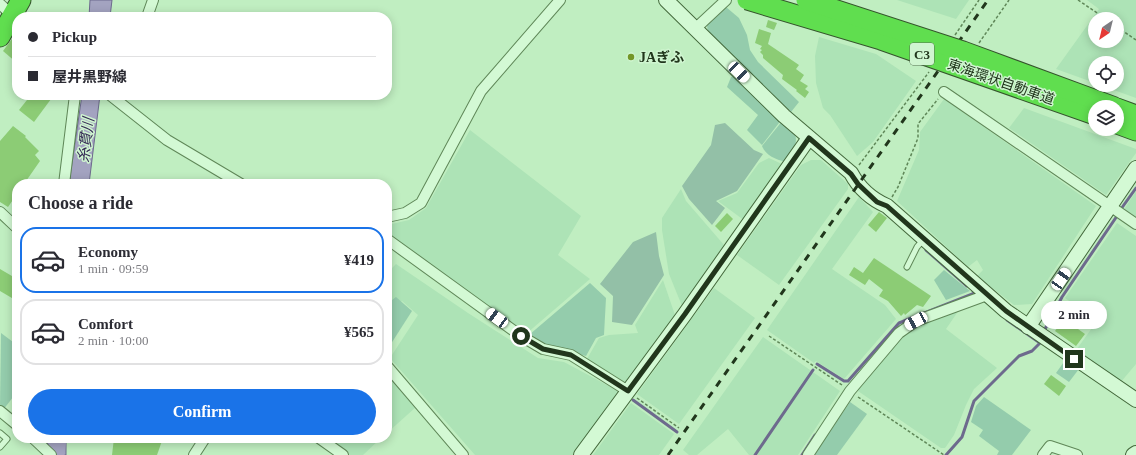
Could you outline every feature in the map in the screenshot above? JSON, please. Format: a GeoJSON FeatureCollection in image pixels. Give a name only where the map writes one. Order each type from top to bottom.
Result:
{"type":"FeatureCollection","features":[{"type":"Feature","properties":{"kind":"highway","name":"東海環状自動車道"},"geometry":{"type":"LineString","coordinates":[[747,0],[881,40],[1088,114]]}},
{"type":"Feature","properties":{"kind":"highway","name":"東海環状自動車道"},"geometry":{"type":"LineString","coordinates":[[806,0],[956,48],[1097,100]]}},
{"type":"Feature","properties":{"kind":"highway"},"geometry":{"type":"LineString","coordinates":[[0,36],[12,10]]}},
{"type":"Feature","properties":{"kind":"highway","name":"東海環状自動車道"},"geometry":{"type":"LineString","coordinates":[[1124,110],[1136,115]]}},
{"type":"Feature","properties":{"kind":"highway"},"geometry":{"type":"LineString","coordinates":[[1124,127],[1136,131]]}},
{"type":"Feature","properties":{"kind":"main road"},"geometry":{"type":"LineString","coordinates":[[666,0],[784,116],[851,174],[862,189],[877,202],[887,206],[900,220],[987,295],[1028,328],[1136,400]]}},
{"type":"Feature","properties":{"kind":"main road"},"geometry":{"type":"LineString","coordinates":[[581,455],[685,314],[809,138]]}},
{"type":"Feature","properties":{"kind":"main road"},"geometry":{"type":"LineString","coordinates":[[1028,328],[1136,168]]}},
{"type":"Feature","properties":{"kind":"street"},"geometry":{"type":"LineString","coordinates":[[149,12],[153,0]]}},
{"type":"Feature","properties":{"kind":"street"},"geometry":{"type":"LineString","coordinates":[[392,216],[405,213],[421,203],[481,91],[560,0]]}},
{"type":"Feature","properties":{"kind":"street"},"geometry":{"type":"LineString","coordinates":[[695,29],[726,0]]}},
{"type":"Feature","properties":{"kind":"street"},"geometry":{"type":"LineString","coordinates":[[944,92],[1136,224]]}},
{"type":"Feature","properties":{"kind":"street"},"geometry":{"type":"LineString","coordinates":[[65,179],[74,100]]}},
{"type":"Feature","properties":{"kind":"street"},"geometry":{"type":"LineString","coordinates":[[117,100],[167,140],[233,179]]}},
{"type":"Feature","properties":{"kind":"street"},"geometry":{"type":"LineString","coordinates":[[0,212],[12,223]]}},
{"type":"Feature","properties":{"kind":"street"},"geometry":{"type":"LineString","coordinates":[[392,243],[521,336],[543,349],[571,355],[628,391]]}},
{"type":"Feature","properties":{"kind":"street"},"geometry":{"type":"LineString","coordinates":[[808,455],[850,391],[899,332],[916,321],[987,295]]}},
{"type":"Feature","properties":{"kind":"street"},"geometry":{"type":"LineString","coordinates":[[392,372],[463,455]]}},
{"type":"Feature","properties":{"kind":"street"},"geometry":{"type":"LineString","coordinates":[[0,411],[12,421]]}},
{"type":"Feature","properties":{"kind":"street"},"geometry":{"type":"LineString","coordinates":[[39,443],[51,455]]}},
{"type":"Feature","properties":{"kind":"street"},"geometry":{"type":"LineString","coordinates":[[194,455],[202,443]]}},
{"type":"Feature","properties":{"kind":"street"},"geometry":{"type":"LineString","coordinates":[[326,443],[343,455]]}},
{"type":"Feature","properties":{"kind":"street"},"geometry":{"type":"LineString","coordinates":[[1043,455],[1050,446],[1077,455]]}},
{"type":"Feature","properties":{"kind":"lane"},"geometry":{"type":"LineString","coordinates":[[908,267],[917,247],[924,240]]}},
{"type":"Feature","properties":{"kind":"lane"},"geometry":{"type":"LineString","coordinates":[[0,433],[7,438],[0,447]]}},
{"type":"Feature","properties":{"kind":"path"},"geometry":{"type":"LineString","coordinates":[[953,38],[979,0]]}},
{"type":"Feature","properties":{"kind":"path"},"geometry":{"type":"LineString","coordinates":[[1078,0],[1096,12]]}},
{"type":"Feature","properties":{"kind":"path"},"geometry":{"type":"LineString","coordinates":[[1124,32],[1136,40]]}},
{"type":"Feature","properties":{"kind":"path"},"geometry":{"type":"LineString","coordinates":[[851,174],[932,69]]}},
{"type":"Feature","properties":{"kind":"path"},"geometry":{"type":"LineString","coordinates":[[887,206],[898,187],[918,138],[918,124],[944,92]]}},
{"type":"Feature","properties":{"kind":"path"},"geometry":{"type":"LineString","coordinates":[[628,391],[680,428]]}},
{"type":"Feature","properties":{"kind":"green space"},"geometry":{"type":"Polygon","coordinates":[[[897,0],[969,0],[956,19],[897,0]]]}},
{"type":"Feature","properties":{"kind":"green space"},"geometry":{"type":"Polygon","coordinates":[[[1087,0],[1136,0],[1136,98],[1119,92],[1124,92],[1124,56],[1088,56],[1088,80],[1056,69],[1088,24],[1088,48],[1124,48],[1124,12],[1097,12],[1099,9],[1087,0]]]}},
{"type":"Feature","properties":{"kind":"green space"},"geometry":{"type":"Polygon","coordinates":[[[726,7],[739,18],[747,35],[750,50],[758,62],[799,102],[791,112],[708,34],[707,25],[726,7]]]}},
{"type":"Feature","properties":{"kind":"green space"},"geometry":{"type":"Polygon","coordinates":[[[819,37],[876,54],[916,81],[873,142],[857,156],[830,115],[823,108],[816,83],[815,56],[819,37]]]}},
{"type":"Feature","properties":{"kind":"green space"},"geometry":{"type":"Polygon","coordinates":[[[734,76],[782,119],[762,145],[747,130],[758,115],[727,87],[731,77],[734,76]]]}},
{"type":"Feature","properties":{"kind":"green space"},"geometry":{"type":"Polygon","coordinates":[[[944,99],[1096,206],[1032,304],[1014,305],[977,276],[983,270],[977,260],[968,267],[897,201],[919,150],[920,132],[944,99]]]}},
{"type":"Feature","properties":{"kind":"green space"},"geometry":{"type":"Polygon","coordinates":[[[1024,108],[1088,131],[1088,136],[1100,136],[1136,149],[1136,153],[1106,195],[1009,128],[1024,108]]]}},
{"type":"Feature","properties":{"kind":"green space"},"geometry":{"type":"Polygon","coordinates":[[[783,120],[793,131],[796,140],[793,150],[785,162],[769,155],[762,146],[783,120]]]}},
{"type":"Feature","properties":{"kind":"green space"},"geometry":{"type":"Polygon","coordinates":[[[725,123],[754,150],[763,154],[737,191],[716,201],[725,208],[712,225],[689,199],[682,186],[711,145],[715,125],[725,123]]]}},
{"type":"Feature","properties":{"kind":"green space"},"geometry":{"type":"Polygon","coordinates":[[[470,130],[581,216],[558,255],[590,279],[526,334],[392,238],[392,224],[409,220],[426,208],[470,130]]]}},
{"type":"Feature","properties":{"kind":"green space"},"geometry":{"type":"Polygon","coordinates":[[[769,158],[784,165],[745,221],[718,201],[737,193],[759,163],[769,158]]]}},
{"type":"Feature","properties":{"kind":"green space"},"geometry":{"type":"Polygon","coordinates":[[[811,160],[821,160],[848,184],[848,189],[779,285],[737,255],[801,165],[811,160]]]}},
{"type":"Feature","properties":{"kind":"green space"},"geometry":{"type":"Polygon","coordinates":[[[681,189],[686,201],[724,245],[682,306],[669,274],[662,230],[662,218],[681,189]]]}},
{"type":"Feature","properties":{"kind":"green space"},"geometry":{"type":"Polygon","coordinates":[[[1136,191],[1136,219],[1123,211],[1136,191]]]}},
{"type":"Feature","properties":{"kind":"green space"},"geometry":{"type":"Polygon","coordinates":[[[859,197],[873,212],[832,269],[885,305],[896,319],[844,379],[816,361],[814,363],[767,330],[859,197]]]}},
{"type":"Feature","properties":{"kind":"green space"},"geometry":{"type":"Polygon","coordinates":[[[1117,223],[1136,236],[1136,364],[1120,383],[1074,353],[1097,321],[1065,298],[1117,223]]]}},
{"type":"Feature","properties":{"kind":"green space"},"geometry":{"type":"Polygon","coordinates":[[[656,232],[659,256],[664,275],[632,325],[612,322],[613,296],[600,284],[633,242],[656,232]]]}},
{"type":"Feature","properties":{"kind":"green space"},"geometry":{"type":"Polygon","coordinates":[[[396,264],[538,358],[564,362],[620,392],[573,455],[475,455],[392,360],[392,355],[418,315],[402,301],[392,309],[392,268],[396,264]]]}},
{"type":"Feature","properties":{"kind":"green space"},"geometry":{"type":"Polygon","coordinates":[[[944,270],[970,291],[946,300],[934,280],[944,270]]]}},
{"type":"Feature","properties":{"kind":"green space"},"geometry":{"type":"Polygon","coordinates":[[[663,280],[676,318],[628,385],[587,359],[599,338],[609,335],[638,333],[635,325],[663,280]]]}},
{"type":"Feature","properties":{"kind":"green space"},"geometry":{"type":"Polygon","coordinates":[[[590,283],[606,298],[604,335],[596,338],[586,356],[545,345],[529,335],[590,283]]]}},
{"type":"Feature","properties":{"kind":"green space"},"geometry":{"type":"Polygon","coordinates":[[[714,288],[755,318],[679,424],[637,394],[714,288]]]}},
{"type":"Feature","properties":{"kind":"green space"},"geometry":{"type":"Polygon","coordinates":[[[396,297],[412,311],[392,342],[392,300],[396,297]]]}},
{"type":"Feature","properties":{"kind":"green space"},"geometry":{"type":"Polygon","coordinates":[[[959,310],[946,329],[997,368],[974,389],[954,435],[945,448],[941,448],[858,391],[859,387],[904,331],[911,327],[959,310]]]}},
{"type":"Feature","properties":{"kind":"green space"},"geometry":{"type":"Polygon","coordinates":[[[1,333],[12,341],[12,398],[3,410],[0,407],[1,333]]]}},
{"type":"Feature","properties":{"kind":"green space"},"geometry":{"type":"Polygon","coordinates":[[[763,337],[840,391],[798,455],[749,455],[728,429],[697,455],[689,455],[683,450],[763,337]]]}},
{"type":"Feature","properties":{"kind":"green space"},"geometry":{"type":"Polygon","coordinates":[[[1066,359],[1079,369],[1069,382],[1056,373],[1066,359]]]}},
{"type":"Feature","properties":{"kind":"green space"},"geometry":{"type":"Polygon","coordinates":[[[392,378],[416,407],[392,429],[392,378]]]}},
{"type":"Feature","properties":{"kind":"green space"},"geometry":{"type":"Polygon","coordinates":[[[984,397],[1031,430],[1012,455],[997,455],[999,451],[979,436],[983,430],[971,422],[976,406],[984,397]]]}},
{"type":"Feature","properties":{"kind":"green space"},"geometry":{"type":"Polygon","coordinates":[[[850,402],[867,414],[837,455],[814,455],[850,402]]]}},
{"type":"Feature","properties":{"kind":"green space"},"geometry":{"type":"Polygon","coordinates":[[[631,403],[674,434],[659,455],[593,455],[631,403]]]}},
{"type":"Feature","properties":{"kind":"green space"},"geometry":{"type":"Polygon","coordinates":[[[333,443],[376,443],[363,455],[350,455],[333,443]]]}},
{"type":"Feature","properties":{"kind":"water"},"geometry":{"type":"Polygon","coordinates":[[[90,0],[112,0],[111,12],[89,12],[90,0]]]}},
{"type":"Feature","properties":{"kind":"water"},"geometry":{"type":"Polygon","coordinates":[[[81,100],[99,100],[90,179],[70,179],[81,100]]]}},
{"type":"Feature","properties":{"kind":"water"},"geometry":{"type":"Polygon","coordinates":[[[47,443],[66,443],[66,455],[60,455],[47,443]]]}},
{"type":"Feature","properties":{"kind":"building"},"geometry":{"type":"Polygon","coordinates":[[[768,20],[777,23],[774,30],[766,27],[768,20]]]}},
{"type":"Feature","properties":{"kind":"building"},"geometry":{"type":"Polygon","coordinates":[[[759,29],[771,33],[768,44],[799,65],[796,69],[804,75],[800,81],[808,86],[805,89],[809,92],[805,98],[782,79],[783,75],[763,58],[763,55],[760,52],[762,50],[760,49],[762,46],[755,43],[759,29]]]}},
{"type":"Feature","properties":{"kind":"building"},"geometry":{"type":"Polygon","coordinates":[[[12,39],[12,59],[3,51],[12,39]]]}},
{"type":"Feature","properties":{"kind":"building"},"geometry":{"type":"Polygon","coordinates":[[[27,100],[50,100],[34,122],[19,110],[27,100]]]}},
{"type":"Feature","properties":{"kind":"building"},"geometry":{"type":"Polygon","coordinates":[[[13,126],[26,136],[25,137],[39,151],[35,155],[40,161],[27,179],[12,179],[12,201],[8,207],[0,202],[0,141],[13,126]]]}},
{"type":"Feature","properties":{"kind":"building"},"geometry":{"type":"Polygon","coordinates":[[[879,212],[887,218],[876,232],[868,225],[879,212]]]}},
{"type":"Feature","properties":{"kind":"building"},"geometry":{"type":"Polygon","coordinates":[[[727,213],[733,219],[721,232],[715,226],[727,213]]]}},
{"type":"Feature","properties":{"kind":"building"},"geometry":{"type":"Polygon","coordinates":[[[874,258],[931,296],[923,307],[917,305],[905,315],[904,313],[901,316],[888,301],[879,296],[883,290],[869,279],[865,285],[849,275],[854,267],[863,273],[874,258]]]}},
{"type":"Feature","properties":{"kind":"building"},"geometry":{"type":"Polygon","coordinates":[[[0,269],[12,276],[12,298],[0,291],[0,269]]]}},
{"type":"Feature","properties":{"kind":"building"},"geometry":{"type":"Polygon","coordinates":[[[1063,304],[1071,310],[1064,319],[1085,334],[1076,346],[1055,331],[1058,327],[1050,321],[1063,304]]]}},
{"type":"Feature","properties":{"kind":"building"},"geometry":{"type":"Polygon","coordinates":[[[1051,375],[1066,386],[1059,396],[1044,384],[1051,375]]]}},
{"type":"Feature","properties":{"kind":"building"},"geometry":{"type":"Polygon","coordinates":[[[113,443],[161,443],[157,455],[112,455],[113,443]]]}},
{"type":"Feature","properties":{"kind":"waterway"},"geometry":{"type":"LineString","coordinates":[[1121,209],[1136,188]]}},
{"type":"Feature","properties":{"kind":"waterway"},"geometry":{"type":"LineString","coordinates":[[1044,331],[1062,297],[1117,216]]}},
{"type":"Feature","properties":{"kind":"waterway"},"geometry":{"type":"LineString","coordinates":[[926,250],[967,286]]}},
{"type":"Feature","properties":{"kind":"waterway"},"geometry":{"type":"LineString","coordinates":[[817,364],[844,381],[848,381],[899,323],[975,293],[973,291]]}},
{"type":"Feature","properties":{"kind":"waterway"},"geometry":{"type":"LineString","coordinates":[[946,455],[962,437],[974,401],[1019,356],[1032,351],[1040,343],[1007,320]]}},
{"type":"Feature","properties":{"kind":"waterway"},"geometry":{"type":"LineString","coordinates":[[755,455],[813,370]]}},
{"type":"Feature","properties":{"kind":"waterway"},"geometry":{"type":"LineString","coordinates":[[633,400],[677,432]]}},
{"type":"Feature","properties":{"kind":"waterway"},"geometry":{"type":"LineString","coordinates":[[802,455],[815,435]]}},
{"type":"Feature","properties":{"kind":"waterway","name":"糸貫川"},"geometry":{"type":"LineString","coordinates":[[56,455],[57,443]]}},
{"type":"Feature","properties":{"kind":"railway"},"geometry":{"type":"LineString","coordinates":[[668,455],[988,0]]}},
{"type":"Feature","properties":{"kind":"place","name":"JAぎふ"},"geometry":{"type":"Point","coordinates":[631,57]}},
{"type":"Feature","properties":{"kind":"route"},"geometry":{"type":"LineString","coordinates":[[521,336],[543,349],[571,355],[628,391],[685,314],[809,138],[851,174],[858,184],[877,202],[887,206],[1006,311],[1028,328],[1074,359]]}}]}
